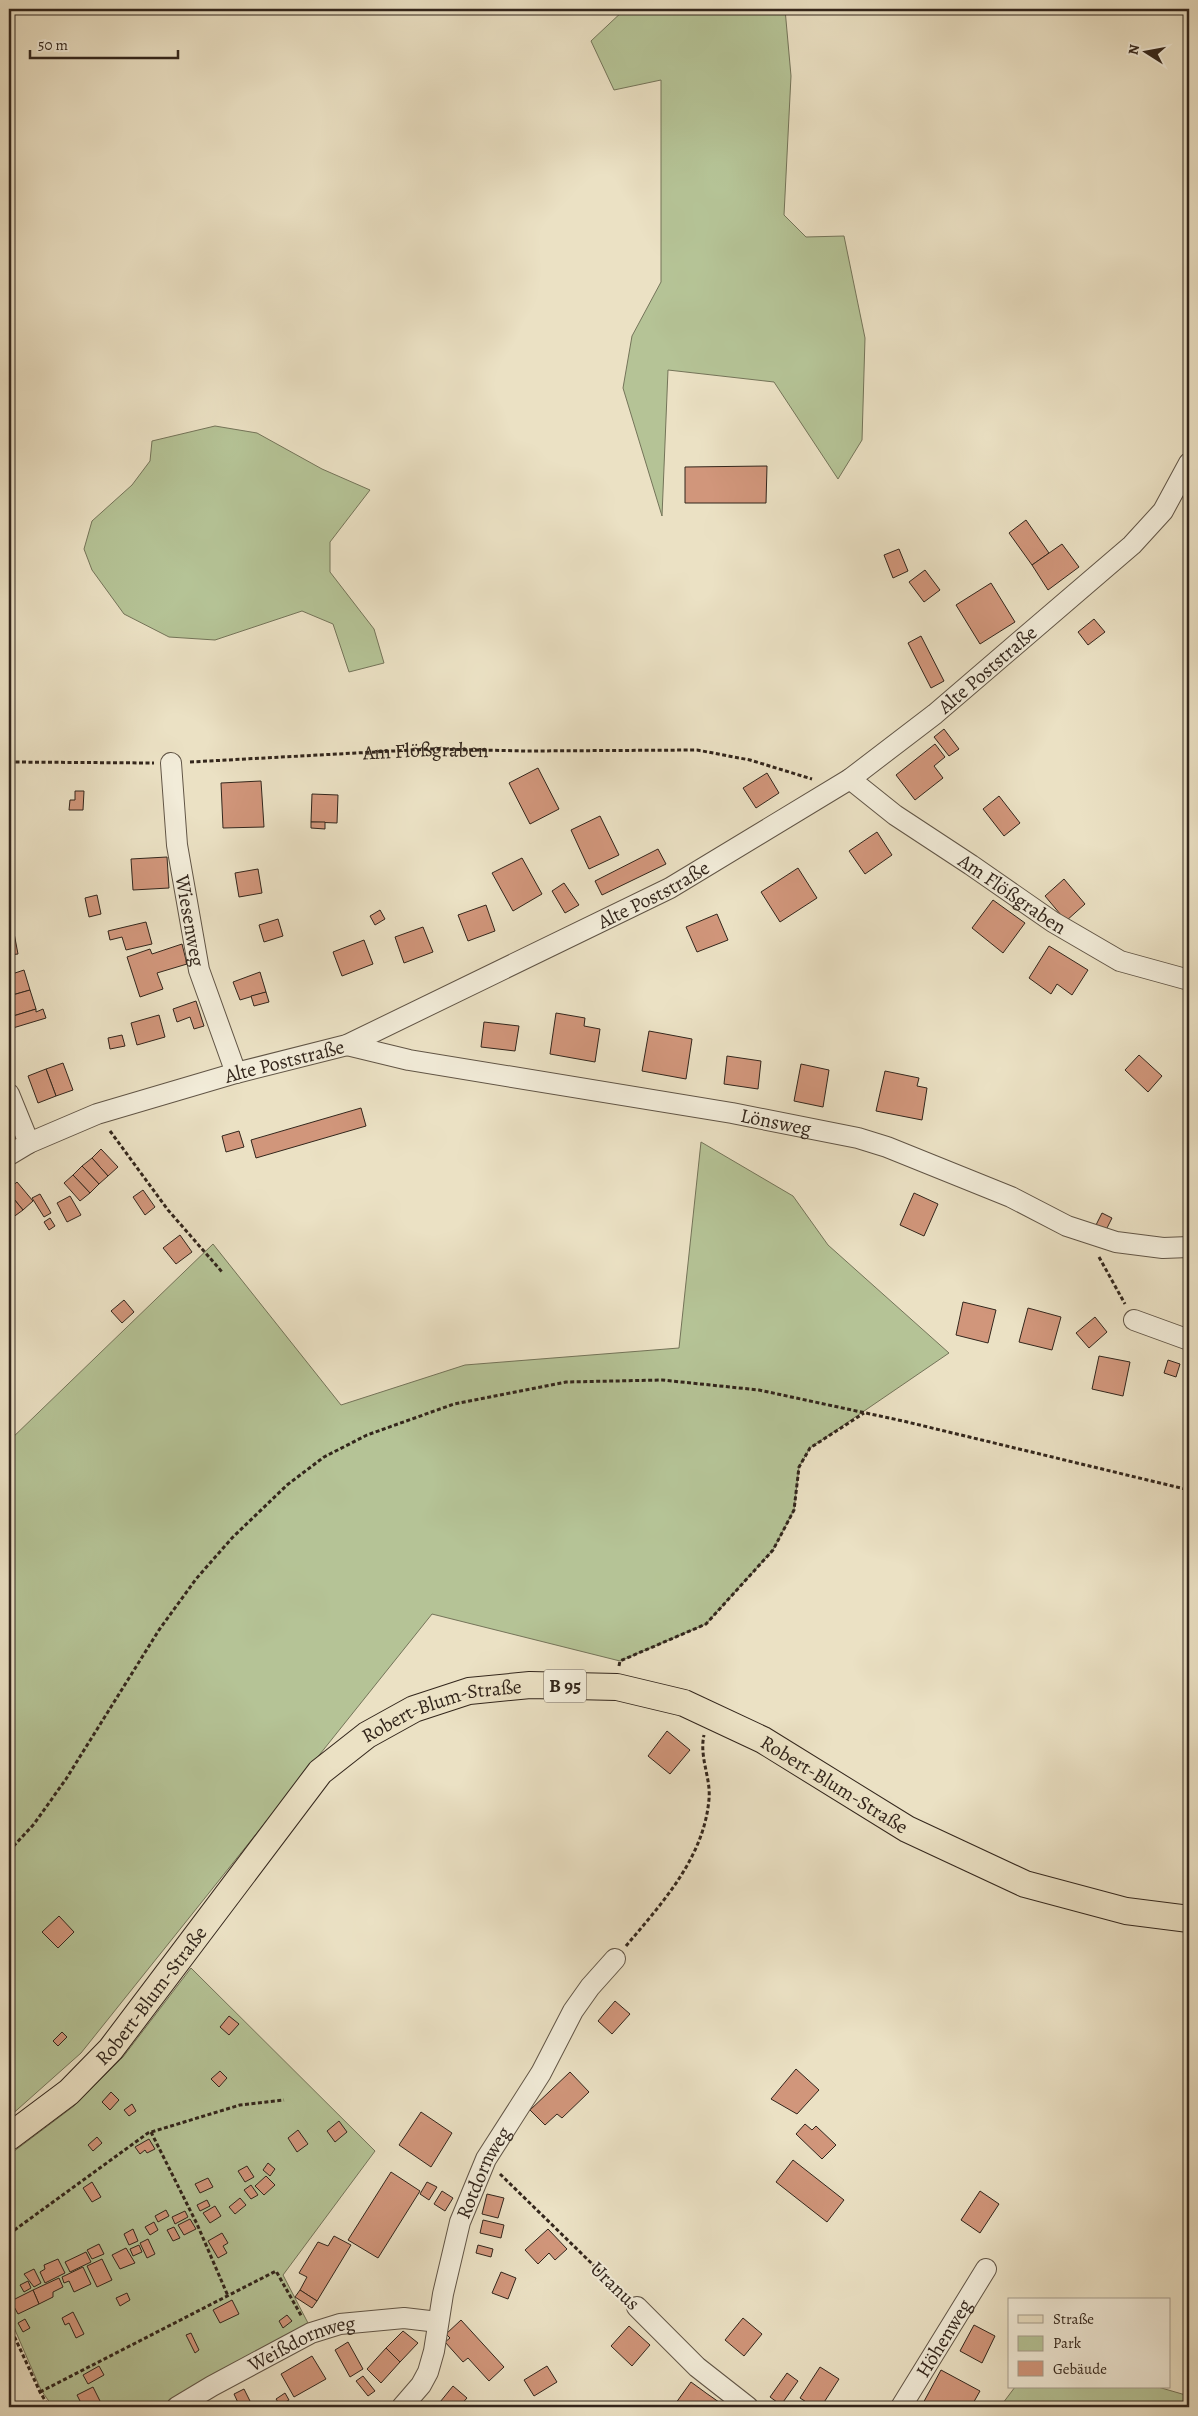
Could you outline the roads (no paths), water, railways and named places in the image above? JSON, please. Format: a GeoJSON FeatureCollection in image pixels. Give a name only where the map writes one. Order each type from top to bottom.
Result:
{"type":"FeatureCollection","features":[{"type":"Feature","properties":{"kind":"main road","name":"Robert-Blum-Straße"},"geometry":{"type":"LineString","coordinates":[[9,2137],[69,2092],[111,2049],[320,1772],[366,1735],[414,1709],[469,1691],[530,1684],[617,1687],[684,1703],[763,1740],[906,1830],[1025,1884],[1126,1911],[1189,1920]]}},
{"type":"Feature","properties":{"kind":"street","name":"Alte Poststraße"},"geometry":{"type":"LineString","coordinates":[[9,1155],[29,1143],[97,1114],[236,1073],[347,1045],[670,888],[844,782],[935,714],[1132,545],[1163,511],[1189,462]]}},
{"type":"Feature","properties":{"kind":"street","name":"Wiesenweg"},"geometry":{"type":"LineString","coordinates":[[171,763],[177,845],[197,961],[219,1030],[236,1073]]}},
{"type":"Feature","properties":{"kind":"street","name":"Am Flößgraben"},"geometry":{"type":"LineString","coordinates":[[844,782],[971,865],[1053,922],[1120,961],[1189,980]]}},
{"type":"Feature","properties":{"kind":"street","name":"Lönsweg"},"geometry":{"type":"LineString","coordinates":[[347,1045],[418,1062],[732,1113],[858,1138],[887,1147],[1011,1197],[1067,1226],[1085,1232],[1116,1242],[1163,1248],[1189,1247]]}},
{"type":"Feature","properties":{"kind":"street"},"geometry":{"type":"LineString","coordinates":[[9,1094],[29,1143]]}},
{"type":"Feature","properties":{"kind":"street"},"geometry":{"type":"LineString","coordinates":[[1134,1320],[1189,1340]]}},
{"type":"Feature","properties":{"kind":"street","name":"Rotdornweg"},"geometry":{"type":"LineString","coordinates":[[402,2407],[428,2372],[460,2222],[486,2159],[541,2073],[573,2011],[590,1987],[616,1959]]}},
{"type":"Feature","properties":{"kind":"street","name":"Höhenweg"},"geometry":{"type":"LineString","coordinates":[[901,2407],[986,2269]]}},
{"type":"Feature","properties":{"kind":"street","name":"Uranus"},"geometry":{"type":"LineString","coordinates":[[636,2307],[697,2367],[748,2407]]}},
{"type":"Feature","properties":{"kind":"street","name":"Weißdornweg"},"geometry":{"type":"LineString","coordinates":[[177,2407],[311,2333],[340,2324],[395,2319],[438,2322]]}}]}
